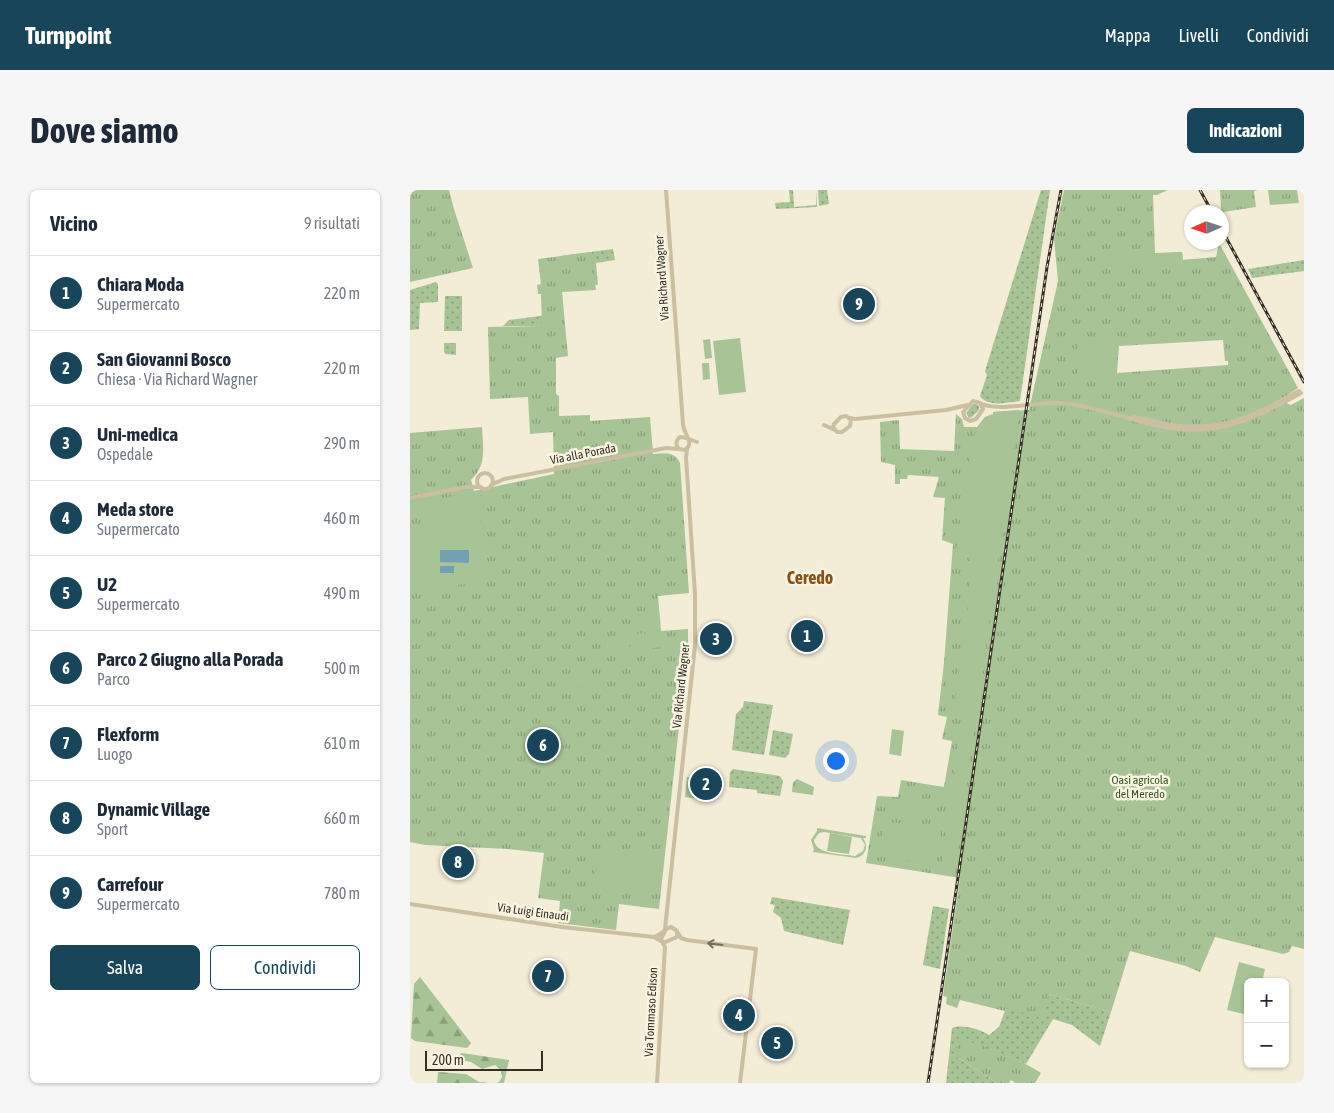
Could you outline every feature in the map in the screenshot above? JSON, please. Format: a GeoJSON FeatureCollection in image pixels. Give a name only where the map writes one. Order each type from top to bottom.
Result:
{"type":"FeatureCollection","features":[{"type":"Feature","properties":{"kind":"street","name":"Via Richard Wagner"},"geometry":{"type":"LineString","coordinates":[[666,190],[682,424],[688,439]]}},
{"type":"Feature","properties":{"kind":"street"},"geometry":{"type":"LineString","coordinates":[[964,416],[963,411],[974,401],[994,407],[1052,403],[1079,405],[1181,427],[1216,426],[1251,416],[1300,392]]}},
{"type":"Feature","properties":{"kind":"street"},"geometry":{"type":"LineString","coordinates":[[980,414],[983,409],[981,404]]}},
{"type":"Feature","properties":{"kind":"street"},"geometry":{"type":"LineString","coordinates":[[862,418],[855,421],[842,432],[824,425],[835,422],[844,416],[862,418],[946,410],[968,405]]}},
{"type":"Feature","properties":{"kind":"street"},"geometry":{"type":"LineString","coordinates":[[946,410],[956,412],[972,421],[980,414],[994,407]]}},
{"type":"Feature","properties":{"kind":"street"},"geometry":{"type":"LineString","coordinates":[[850,418],[850,425]]}},
{"type":"Feature","properties":{"kind":"street"},"geometry":{"type":"LineString","coordinates":[[835,422],[835,430]]}},
{"type":"Feature","properties":{"kind":"street","name":"Via Richard Wagner"},"geometry":{"type":"LineString","coordinates":[[678,439],[682,424]]}},
{"type":"Feature","properties":{"kind":"street"},"geometry":{"type":"LineString","coordinates":[[680,449],[688,448],[697,442],[683,437],[678,439],[676,445],[686,458]]}},
{"type":"Feature","properties":{"kind":"street","name":"Via alla Porada"},"geometry":{"type":"LineString","coordinates":[[666,448],[678,439]]}},
{"type":"Feature","properties":{"kind":"street"},"geometry":{"type":"LineString","coordinates":[[688,439],[688,448]]}},
{"type":"Feature","properties":{"kind":"street","name":"Via alla Porada"},"geometry":{"type":"LineString","coordinates":[[491,485],[504,479],[666,448],[680,449]]}},
{"type":"Feature","properties":{"kind":"street","name":"Via Richard Wagner"},"geometry":{"type":"LineString","coordinates":[[662,942],[668,916],[695,645],[695,594],[686,458],[688,448]]}},
{"type":"Feature","properties":{"kind":"street"},"geometry":{"type":"LineString","coordinates":[[410,498],[466,487],[485,488],[491,485],[491,477],[484,473],[466,487]]}},
{"type":"Feature","properties":{"kind":"street"},"geometry":{"type":"LineString","coordinates":[[478,477],[477,482],[480,487]]}},
{"type":"Feature","properties":{"kind":"street","name":"Via alla Porada"},"geometry":{"type":"LineString","coordinates":[[491,477],[504,479]]}},
{"type":"Feature","properties":{"kind":"street","name":"Via Luigi Einaudi"},"geometry":{"type":"LineString","coordinates":[[410,904],[562,927],[654,938],[662,942]]}},
{"type":"Feature","properties":{"kind":"street"},"geometry":{"type":"LineString","coordinates":[[668,916],[681,938],[756,949],[740,1083]]}},
{"type":"Feature","properties":{"kind":"street"},"geometry":{"type":"LineString","coordinates":[[654,938],[670,927],[675,928]]}},
{"type":"Feature","properties":{"kind":"street"},"geometry":{"type":"LineString","coordinates":[[662,942],[676,938],[678,933]]}},
{"type":"Feature","properties":{"kind":"street","name":"Via Tommaso Edison"},"geometry":{"type":"LineString","coordinates":[[657,1083],[665,947],[662,942]]}},
{"type":"Feature","properties":{"kind":"green space"},"geometry":{"type":"Polygon","coordinates":[[[410,190],[449,190],[473,268],[410,282],[410,190]]]}},
{"type":"Feature","properties":{"kind":"green space"},"geometry":{"type":"Polygon","coordinates":[[[789,190],[793,190],[794,207],[816,205],[816,190],[817,207],[776,209],[775,203],[790,202],[789,190]]]}},
{"type":"Feature","properties":{"kind":"green space"},"geometry":{"type":"Polygon","coordinates":[[[818,190],[827,190],[829,204],[819,206],[818,190]]]}},
{"type":"Feature","properties":{"kind":"green space"},"geometry":{"type":"Polygon","coordinates":[[[1041,190],[1050,190],[1020,401],[988,402],[980,396],[987,375],[985,371],[1041,190]]]}},
{"type":"Feature","properties":{"kind":"green space","name":"Oasi agricola del Meredo"},"geometry":{"type":"Polygon","coordinates":[[[1064,190],[1168,190],[1153,195],[1155,253],[1182,252],[1183,260],[1216,257],[1218,250],[1223,250],[1298,388],[1283,398],[1291,405],[1304,398],[1304,949],[1292,946],[1289,952],[1283,954],[1215,937],[1200,972],[1186,966],[1130,951],[1111,1012],[1049,994],[1043,1018],[1006,1008],[1005,1011],[960,1000],[957,1008],[946,1004],[947,997],[943,996],[960,878],[866,863],[877,796],[898,797],[901,780],[944,787],[952,741],[942,739],[947,717],[938,715],[953,544],[942,540],[945,498],[933,497],[939,477],[908,475],[907,479],[900,479],[900,484],[895,484],[895,465],[881,462],[880,422],[899,420],[900,449],[954,451],[956,414],[962,419],[964,427],[977,427],[985,417],[993,414],[993,412],[1029,410],[1058,281],[1054,239],[1064,190]],[[1223,340],[1119,346],[1117,373],[1228,365],[1228,361],[1225,361],[1223,340]]]}},
{"type":"Feature","properties":{"kind":"green space"},"geometry":{"type":"Polygon","coordinates":[[[1220,190],[1258,190],[1254,191],[1256,207],[1229,211],[1229,205],[1221,205],[1220,190]]]}},
{"type":"Feature","properties":{"kind":"green space"},"geometry":{"type":"Polygon","coordinates":[[[1268,190],[1297,190],[1299,203],[1270,205],[1268,190]]]}},
{"type":"Feature","properties":{"kind":"green space"},"geometry":{"type":"Polygon","coordinates":[[[613,249],[615,260],[596,263],[598,285],[560,256],[613,249]]]}},
{"type":"Feature","properties":{"kind":"green space"},"geometry":{"type":"Polygon","coordinates":[[[592,252],[596,290],[562,292],[568,356],[556,358],[556,394],[559,396],[559,416],[590,415],[590,421],[650,417],[653,454],[665,453],[675,456],[680,463],[689,593],[658,596],[661,631],[688,629],[688,645],[659,909],[619,904],[616,930],[558,923],[560,901],[538,898],[544,853],[508,849],[425,845],[410,842],[410,433],[482,427],[483,455],[480,468],[471,480],[474,491],[554,474],[553,432],[530,434],[528,397],[490,399],[488,327],[542,326],[541,294],[538,294],[537,285],[541,284],[538,259],[592,252]]]}},
{"type":"Feature","properties":{"kind":"green space"},"geometry":{"type":"Polygon","coordinates":[[[1182,252],[1183,260],[1194,259],[1194,268],[1174,270],[1173,261],[1102,266],[1098,257],[1182,252]]]}},
{"type":"Feature","properties":{"kind":"green space"},"geometry":{"type":"Polygon","coordinates":[[[1304,260],[1304,271],[1252,278],[1248,269],[1304,260]]]}},
{"type":"Feature","properties":{"kind":"green space"},"geometry":{"type":"Polygon","coordinates":[[[436,282],[438,284],[438,302],[420,303],[419,329],[410,330],[410,290],[436,282]]]}},
{"type":"Feature","properties":{"kind":"green space"},"geometry":{"type":"Polygon","coordinates":[[[445,296],[462,296],[462,331],[444,331],[445,296]]]}},
{"type":"Feature","properties":{"kind":"green space"},"geometry":{"type":"Polygon","coordinates":[[[563,313],[565,326],[537,330],[536,326],[503,326],[509,320],[563,313]]]}},
{"type":"Feature","properties":{"kind":"green space"},"geometry":{"type":"Polygon","coordinates":[[[740,338],[746,392],[719,395],[713,341],[740,338]]]}},
{"type":"Feature","properties":{"kind":"green space"},"geometry":{"type":"Polygon","coordinates":[[[710,339],[712,358],[705,359],[703,340],[710,339]]]}},
{"type":"Feature","properties":{"kind":"green space"},"geometry":{"type":"Polygon","coordinates":[[[1117,341],[1115,373],[1078,382],[1078,343],[1117,341]]]}},
{"type":"Feature","properties":{"kind":"green space"},"geometry":{"type":"Polygon","coordinates":[[[444,343],[456,343],[456,355],[444,352],[444,343]]]}},
{"type":"Feature","properties":{"kind":"green space"},"geometry":{"type":"Polygon","coordinates":[[[702,363],[709,363],[710,379],[703,380],[702,363]]]}},
{"type":"Feature","properties":{"kind":"green space"},"geometry":{"type":"Polygon","coordinates":[[[973,404],[979,406],[979,410],[969,418],[966,413],[973,404]]]}},
{"type":"Feature","properties":{"kind":"green space"},"geometry":{"type":"Polygon","coordinates":[[[1019,410],[954,876],[941,874],[963,713],[954,710],[968,605],[971,552],[956,550],[973,438],[976,430],[980,423],[993,414],[993,412],[1019,410]]]}},
{"type":"Feature","properties":{"kind":"green space"},"geometry":{"type":"Polygon","coordinates":[[[475,492],[480,494],[481,572],[475,580],[463,585],[460,584],[455,587],[428,587],[422,592],[416,592],[412,588],[412,582],[410,581],[412,531],[420,531],[425,501],[475,492]]]}},
{"type":"Feature","properties":{"kind":"green space"},"geometry":{"type":"Polygon","coordinates":[[[659,611],[660,627],[635,629],[634,614],[659,611]]]}},
{"type":"Feature","properties":{"kind":"green space"},"geometry":{"type":"Polygon","coordinates":[[[661,632],[662,647],[636,650],[635,634],[661,632]]]}},
{"type":"Feature","properties":{"kind":"green space"},"geometry":{"type":"Polygon","coordinates":[[[629,636],[630,650],[605,652],[604,637],[629,636]]]}},
{"type":"Feature","properties":{"kind":"green space"},"geometry":{"type":"Polygon","coordinates":[[[568,674],[587,674],[587,686],[568,686],[568,674]]]}},
{"type":"Feature","properties":{"kind":"green space"},"geometry":{"type":"Polygon","coordinates":[[[744,701],[773,705],[764,755],[732,750],[736,714],[743,707],[744,701]]]}},
{"type":"Feature","properties":{"kind":"green space"},"geometry":{"type":"Polygon","coordinates":[[[892,729],[904,731],[901,756],[889,754],[892,729]]]}},
{"type":"Feature","properties":{"kind":"green space"},"geometry":{"type":"Polygon","coordinates":[[[773,730],[793,734],[789,754],[785,758],[769,755],[773,730]]]}},
{"type":"Feature","properties":{"kind":"green space"},"geometry":{"type":"Polygon","coordinates":[[[733,769],[780,776],[783,781],[780,796],[757,793],[757,790],[729,787],[730,772],[733,769]]]}},
{"type":"Feature","properties":{"kind":"green space"},"geometry":{"type":"Polygon","coordinates":[[[687,777],[700,778],[698,799],[685,797],[687,777]]]}},
{"type":"Feature","properties":{"kind":"green space"},"geometry":{"type":"Polygon","coordinates":[[[797,779],[814,787],[813,795],[792,792],[793,782],[797,779]]]}},
{"type":"Feature","properties":{"kind":"green space"},"geometry":{"type":"Polygon","coordinates":[[[904,803],[921,806],[919,815],[903,812],[904,803]]]}},
{"type":"Feature","properties":{"kind":"green space"},"geometry":{"type":"Polygon","coordinates":[[[884,821],[941,830],[936,865],[878,856],[884,821]]]}},
{"type":"Feature","properties":{"kind":"green space"},"geometry":{"type":"Polygon","coordinates":[[[817,828],[866,836],[866,838],[863,838],[866,844],[866,850],[856,858],[813,852],[811,840],[817,828]],[[824,832],[819,833],[814,840],[820,849],[825,851],[855,856],[863,851],[865,845],[861,838],[824,832]]]}},
{"type":"Feature","properties":{"kind":"green space"},"geometry":{"type":"Polygon","coordinates":[[[830,833],[852,837],[849,854],[827,851],[830,833]]]}},
{"type":"Feature","properties":{"kind":"green space"},"geometry":{"type":"Polygon","coordinates":[[[598,851],[663,859],[659,893],[594,886],[598,851]]]}},
{"type":"Feature","properties":{"kind":"green space"},"geometry":{"type":"Polygon","coordinates":[[[772,897],[850,910],[843,945],[784,931],[781,918],[773,912],[775,905],[770,904],[772,897]]]}},
{"type":"Feature","properties":{"kind":"green space"},"geometry":{"type":"Polygon","coordinates":[[[933,906],[949,909],[940,969],[923,965],[933,906]]]}},
{"type":"Feature","properties":{"kind":"green space"},"geometry":{"type":"Polygon","coordinates":[[[1239,962],[1265,969],[1263,978],[1244,978],[1244,1014],[1227,1010],[1239,962]]]}},
{"type":"Feature","properties":{"kind":"green space"},"geometry":{"type":"Polygon","coordinates":[[[420,977],[471,1043],[467,1048],[415,1041],[411,1038],[414,984],[420,977]]]}},
{"type":"Feature","properties":{"kind":"green space"},"geometry":{"type":"Polygon","coordinates":[[[1049,994],[1111,1012],[1100,1046],[1072,1025],[1053,1019],[1026,1064],[1007,1056],[957,1057],[997,1083],[946,1083],[952,1028],[971,1028],[989,1035],[999,1027],[1006,1008],[1049,994]]]}},
{"type":"Feature","properties":{"kind":"green space"},"geometry":{"type":"Polygon","coordinates":[[[960,1038],[1012,1058],[1041,1073],[1035,1083],[1015,1083],[1011,1080],[1009,1083],[997,1083],[955,1055],[960,1038]]]}},
{"type":"Feature","properties":{"kind":"green space"},"geometry":{"type":"Polygon","coordinates":[[[460,1054],[509,1060],[504,1083],[496,1083],[502,1077],[501,1070],[495,1065],[482,1069],[471,1062],[461,1060],[460,1054]]]}},
{"type":"Feature","properties":{"kind":"green space"},"geometry":{"type":"Polygon","coordinates":[[[438,1072],[466,1074],[479,1082],[488,1083],[437,1083],[438,1072]]]}},
{"type":"Feature","properties":{"kind":"water"},"geometry":{"type":"Polygon","coordinates":[[[440,550],[469,550],[469,563],[440,562],[440,550]]]}},
{"type":"Feature","properties":{"kind":"water"},"geometry":{"type":"Polygon","coordinates":[[[440,566],[454,566],[454,573],[440,573],[440,566]]]}},
{"type":"Feature","properties":{"kind":"railway"},"geometry":{"type":"LineString","coordinates":[[928,1083],[1047,267],[1061,190]]}},
{"type":"Feature","properties":{"kind":"railway"},"geometry":{"type":"LineString","coordinates":[[1200,190],[1208,205]]}},
{"type":"Feature","properties":{"kind":"railway"},"geometry":{"type":"LineString","coordinates":[[1229,243],[1304,382]]}},
{"type":"Feature","properties":{"kind":"place","name":"Carrefour"},"geometry":{"type":"Point","coordinates":[859,304]}},
{"type":"Feature","properties":{"kind":"place","name":"Chiara Moda"},"geometry":{"type":"Point","coordinates":[807,636]}},
{"type":"Feature","properties":{"kind":"place","name":"Uni-medica"},"geometry":{"type":"Point","coordinates":[716,639]}},
{"type":"Feature","properties":{"kind":"place","name":"Parco 2 Giugno alla Porada"},"geometry":{"type":"Point","coordinates":[543,745]}},
{"type":"Feature","properties":{"kind":"place","name":"San Giovanni Bosco"},"geometry":{"type":"Point","coordinates":[706,784]}},
{"type":"Feature","properties":{"kind":"place","name":"Dynamic Village"},"geometry":{"type":"Point","coordinates":[458,862]}},
{"type":"Feature","properties":{"kind":"place","name":"Flexform"},"geometry":{"type":"Point","coordinates":[548,976]}},
{"type":"Feature","properties":{"kind":"place","name":"Meda store"},"geometry":{"type":"Point","coordinates":[739,1015]}},
{"type":"Feature","properties":{"kind":"place","name":"U2"},"geometry":{"type":"Point","coordinates":[777,1043]}},
{"type":"Feature","properties":{"kind":"district","name":"Ceredo"},"geometry":{"type":"Point","coordinates":[810,577]}}]}
